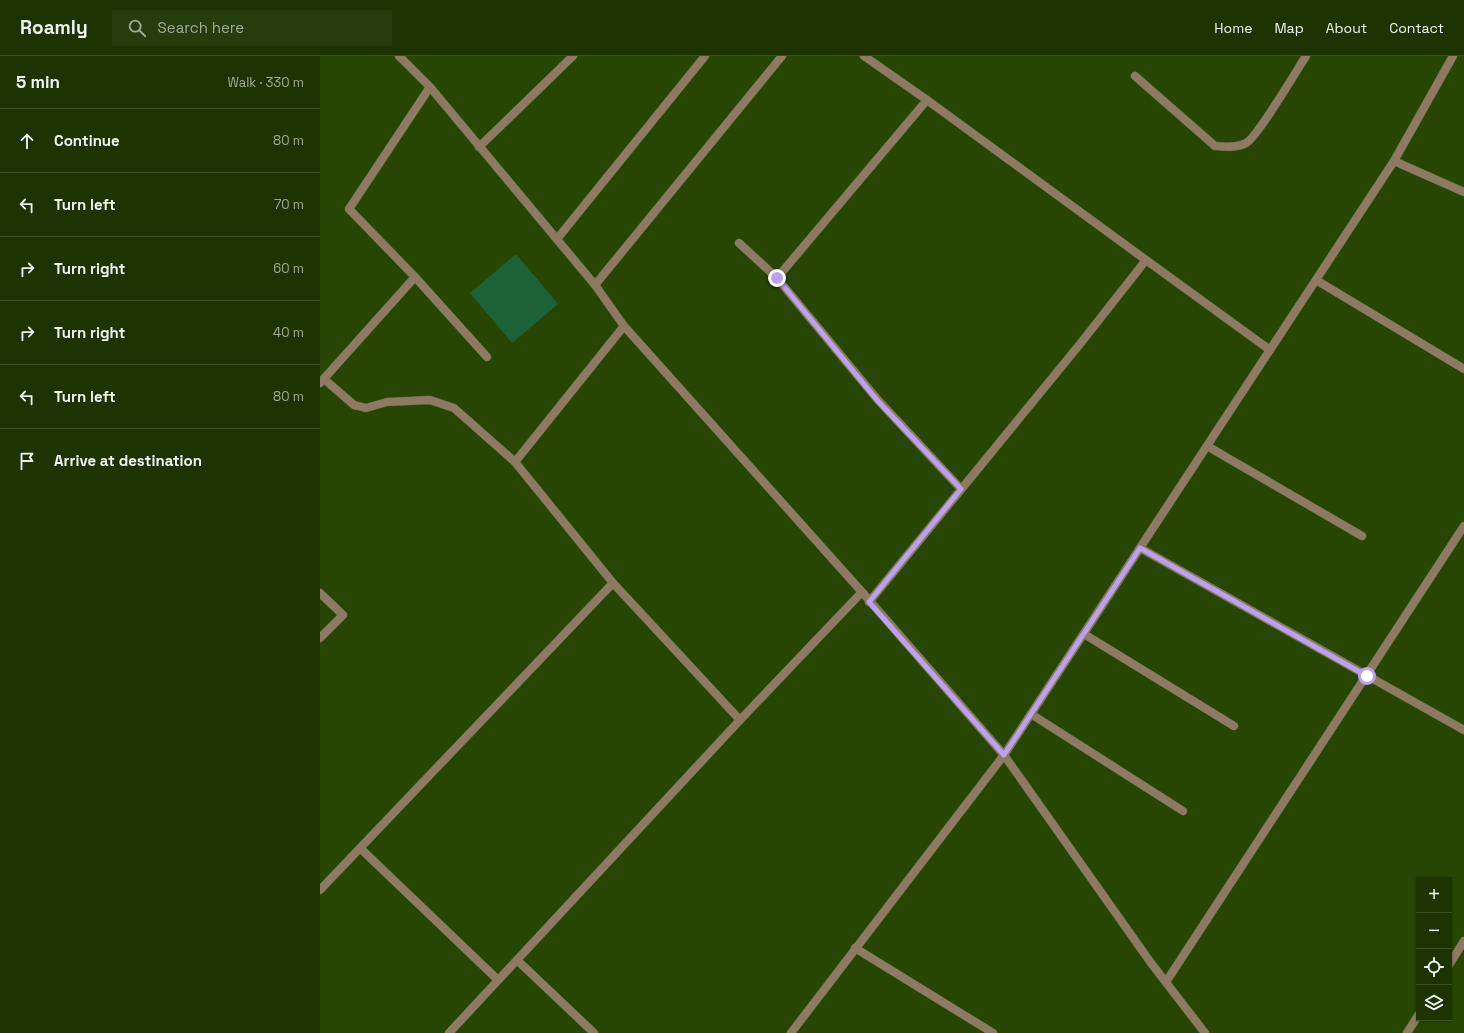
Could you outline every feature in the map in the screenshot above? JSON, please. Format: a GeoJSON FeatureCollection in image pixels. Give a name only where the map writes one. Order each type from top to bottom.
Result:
{"type":"FeatureCollection","features":[{"type":"Feature","properties":{"kind":"street"},"geometry":{"type":"LineString","coordinates":[[399,56],[430,87],[557,239],[595,285],[624,326],[862,592],[869,602],[1004,755],[1166,982],[1205,1033]]}},
{"type":"Feature","properties":{"kind":"street"},"geometry":{"type":"LineString","coordinates":[[479,147],[573,56]]}},
{"type":"Feature","properties":{"kind":"street"},"geometry":{"type":"LineString","coordinates":[[557,239],[704,56]]}},
{"type":"Feature","properties":{"kind":"street"},"geometry":{"type":"LineString","coordinates":[[595,285],[782,56]]}},
{"type":"Feature","properties":{"kind":"street"},"geometry":{"type":"LineString","coordinates":[[864,56],[927,100],[1270,350]]}},
{"type":"Feature","properties":{"kind":"street"},"geometry":{"type":"LineString","coordinates":[[1135,76],[1216,146],[1231,147],[1247,143],[1262,125],[1306,56]]}},
{"type":"Feature","properties":{"kind":"street"},"geometry":{"type":"LineString","coordinates":[[791,1033],[1004,755],[1394,161],[1453,56]]}},
{"type":"Feature","properties":{"kind":"street"},"geometry":{"type":"LineString","coordinates":[[430,87],[349,209],[415,277],[487,357]]}},
{"type":"Feature","properties":{"kind":"street"},"geometry":{"type":"LineString","coordinates":[[777,278],[927,100]]}},
{"type":"Feature","properties":{"kind":"street"},"geometry":{"type":"LineString","coordinates":[[1394,161],[1464,192]]}},
{"type":"Feature","properties":{"kind":"street"},"geometry":{"type":"LineString","coordinates":[[739,243],[777,278],[877,400],[961,489]]}},
{"type":"Feature","properties":{"kind":"street"},"geometry":{"type":"LineString","coordinates":[[869,602],[1080,344],[1146,260]]}},
{"type":"Feature","properties":{"kind":"street"},"geometry":{"type":"LineString","coordinates":[[415,277],[322,381],[354,404],[366,408],[387,402],[430,400],[454,408],[514,462],[613,583],[740,720]]}},
{"type":"Feature","properties":{"kind":"street"},"geometry":{"type":"LineString","coordinates":[[1316,280],[1464,369]]}},
{"type":"Feature","properties":{"kind":"street"},"geometry":{"type":"LineString","coordinates":[[514,462],[624,326]]}},
{"type":"Feature","properties":{"kind":"street"},"geometry":{"type":"LineString","coordinates":[[1207,446],[1362,536]]}},
{"type":"Feature","properties":{"kind":"street"},"geometry":{"type":"LineString","coordinates":[[1166,982],[1464,526]]}},
{"type":"Feature","properties":{"kind":"street"},"geometry":{"type":"LineString","coordinates":[[1140,548],[1464,730]]}},
{"type":"Feature","properties":{"kind":"street"},"geometry":{"type":"LineString","coordinates":[[320,890],[613,583]]}},
{"type":"Feature","properties":{"kind":"street"},"geometry":{"type":"LineString","coordinates":[[449,1033],[740,720],[862,592]]}},
{"type":"Feature","properties":{"kind":"street"},"geometry":{"type":"LineString","coordinates":[[320,593],[343,615],[320,638]]}},
{"type":"Feature","properties":{"kind":"street"},"geometry":{"type":"LineString","coordinates":[[1084,634],[1234,726]]}},
{"type":"Feature","properties":{"kind":"street"},"geometry":{"type":"LineString","coordinates":[[1031,714],[1183,811]]}},
{"type":"Feature","properties":{"kind":"street"},"geometry":{"type":"LineString","coordinates":[[360,848],[498,980]]}},
{"type":"Feature","properties":{"kind":"street"},"geometry":{"type":"LineString","coordinates":[[1452,960],[1464,941]]}},
{"type":"Feature","properties":{"kind":"street"},"geometry":{"type":"LineString","coordinates":[[855,948],[992,1033]]}},
{"type":"Feature","properties":{"kind":"street"},"geometry":{"type":"LineString","coordinates":[[517,960],[594,1033]]}},
{"type":"Feature","properties":{"kind":"street"},"geometry":{"type":"LineString","coordinates":[[1407,1033],[1416,1019]]}},
{"type":"Feature","properties":{"kind":"building"},"geometry":{"type":"Polygon","coordinates":[[[516,254],[558,304],[512,343],[470,293],[516,254]]]}},
{"type":"Feature","properties":{"kind":"route"},"geometry":{"type":"LineString","coordinates":[[777,278],[877,400],[961,489],[869,602],[1004,755],[1140,548],[1367,676]]}}]}
